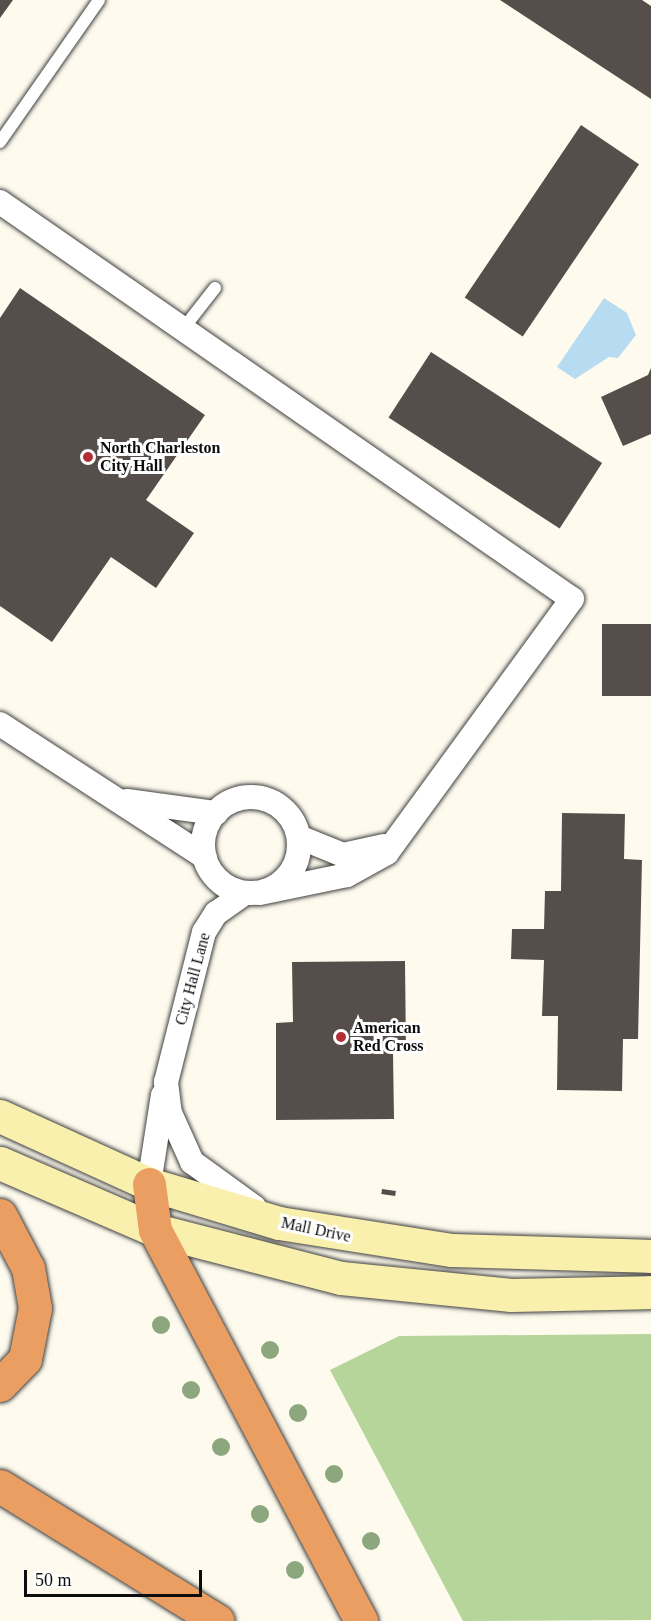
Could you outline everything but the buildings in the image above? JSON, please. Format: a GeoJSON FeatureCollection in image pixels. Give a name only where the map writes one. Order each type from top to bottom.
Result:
{"type":"FeatureCollection","features":[{"type":"Feature","properties":{"kind":"highway"},"geometry":{"type":"LineString","coordinates":[[149,1184],[155,1230],[362,1621]]}},
{"type":"Feature","properties":{"kind":"highway"},"geometry":{"type":"LineString","coordinates":[[0,1215],[28,1268],[35,1308],[25,1359],[0,1385]]}},
{"type":"Feature","properties":{"kind":"highway"},"geometry":{"type":"LineString","coordinates":[[0,1486],[218,1621]]}},
{"type":"Feature","properties":{"kind":"street"},"geometry":{"type":"LineString","coordinates":[[0,202],[572,599],[403,832],[368,868],[253,893],[216,878],[205,857],[205,831],[216,813],[240,798],[272,802],[294,822],[299,837],[295,866],[286,878],[253,893]]}},
{"type":"Feature","properties":{"kind":"street"},"geometry":{"type":"LineString","coordinates":[[0,724],[205,857]]}},
{"type":"Feature","properties":{"kind":"street"},"geometry":{"type":"LineString","coordinates":[[115,798],[216,813]]}},
{"type":"Feature","properties":{"kind":"street"},"geometry":{"type":"LineString","coordinates":[[299,837],[343,855],[375,851],[403,832]]}},
{"type":"Feature","properties":{"kind":"street","name":"City Hall Lane"},"geometry":{"type":"LineString","coordinates":[[149,1184],[166,1082],[204,932],[216,913],[253,893]]}},
{"type":"Feature","properties":{"kind":"street","name":"City Hall Lane"},"geometry":{"type":"LineString","coordinates":[[166,1082],[170,1113],[192,1162],[279,1223]]}},
{"type":"Feature","properties":{"kind":"street","name":"Mall Drive"},"geometry":{"type":"LineString","coordinates":[[0,1116],[149,1184],[279,1223],[452,1250],[643,1253]]}},
{"type":"Feature","properties":{"kind":"street"},"geometry":{"type":"LineString","coordinates":[[0,1163],[155,1230],[252,1259],[426,1291],[511,1295],[651,1292]]}},
{"type":"Feature","properties":{"kind":"lane"},"geometry":{"type":"LineString","coordinates":[[0,142],[99,0]]}},
{"type":"Feature","properties":{"kind":"lane"},"geometry":{"type":"LineString","coordinates":[[183,329],[215,288]]}},
{"type":"Feature","properties":{"kind":"green space"},"geometry":{"type":"Polygon","coordinates":[[[651,1334],[651,1620],[463,1621],[330,1370],[399,1336],[651,1334]]]}},
{"type":"Feature","properties":{"kind":"water"},"geometry":{"type":"Polygon","coordinates":[[[604,298],[627,313],[636,335],[618,358],[609,357],[575,379],[557,367],[604,298]]]}},
{"type":"Feature","properties":{"kind":"place","name":"North Charleston City Hall"},"geometry":{"type":"Point","coordinates":[88,457]}},
{"type":"Feature","properties":{"kind":"place","name":"American Red Cross"},"geometry":{"type":"Point","coordinates":[341,1037]}}]}
